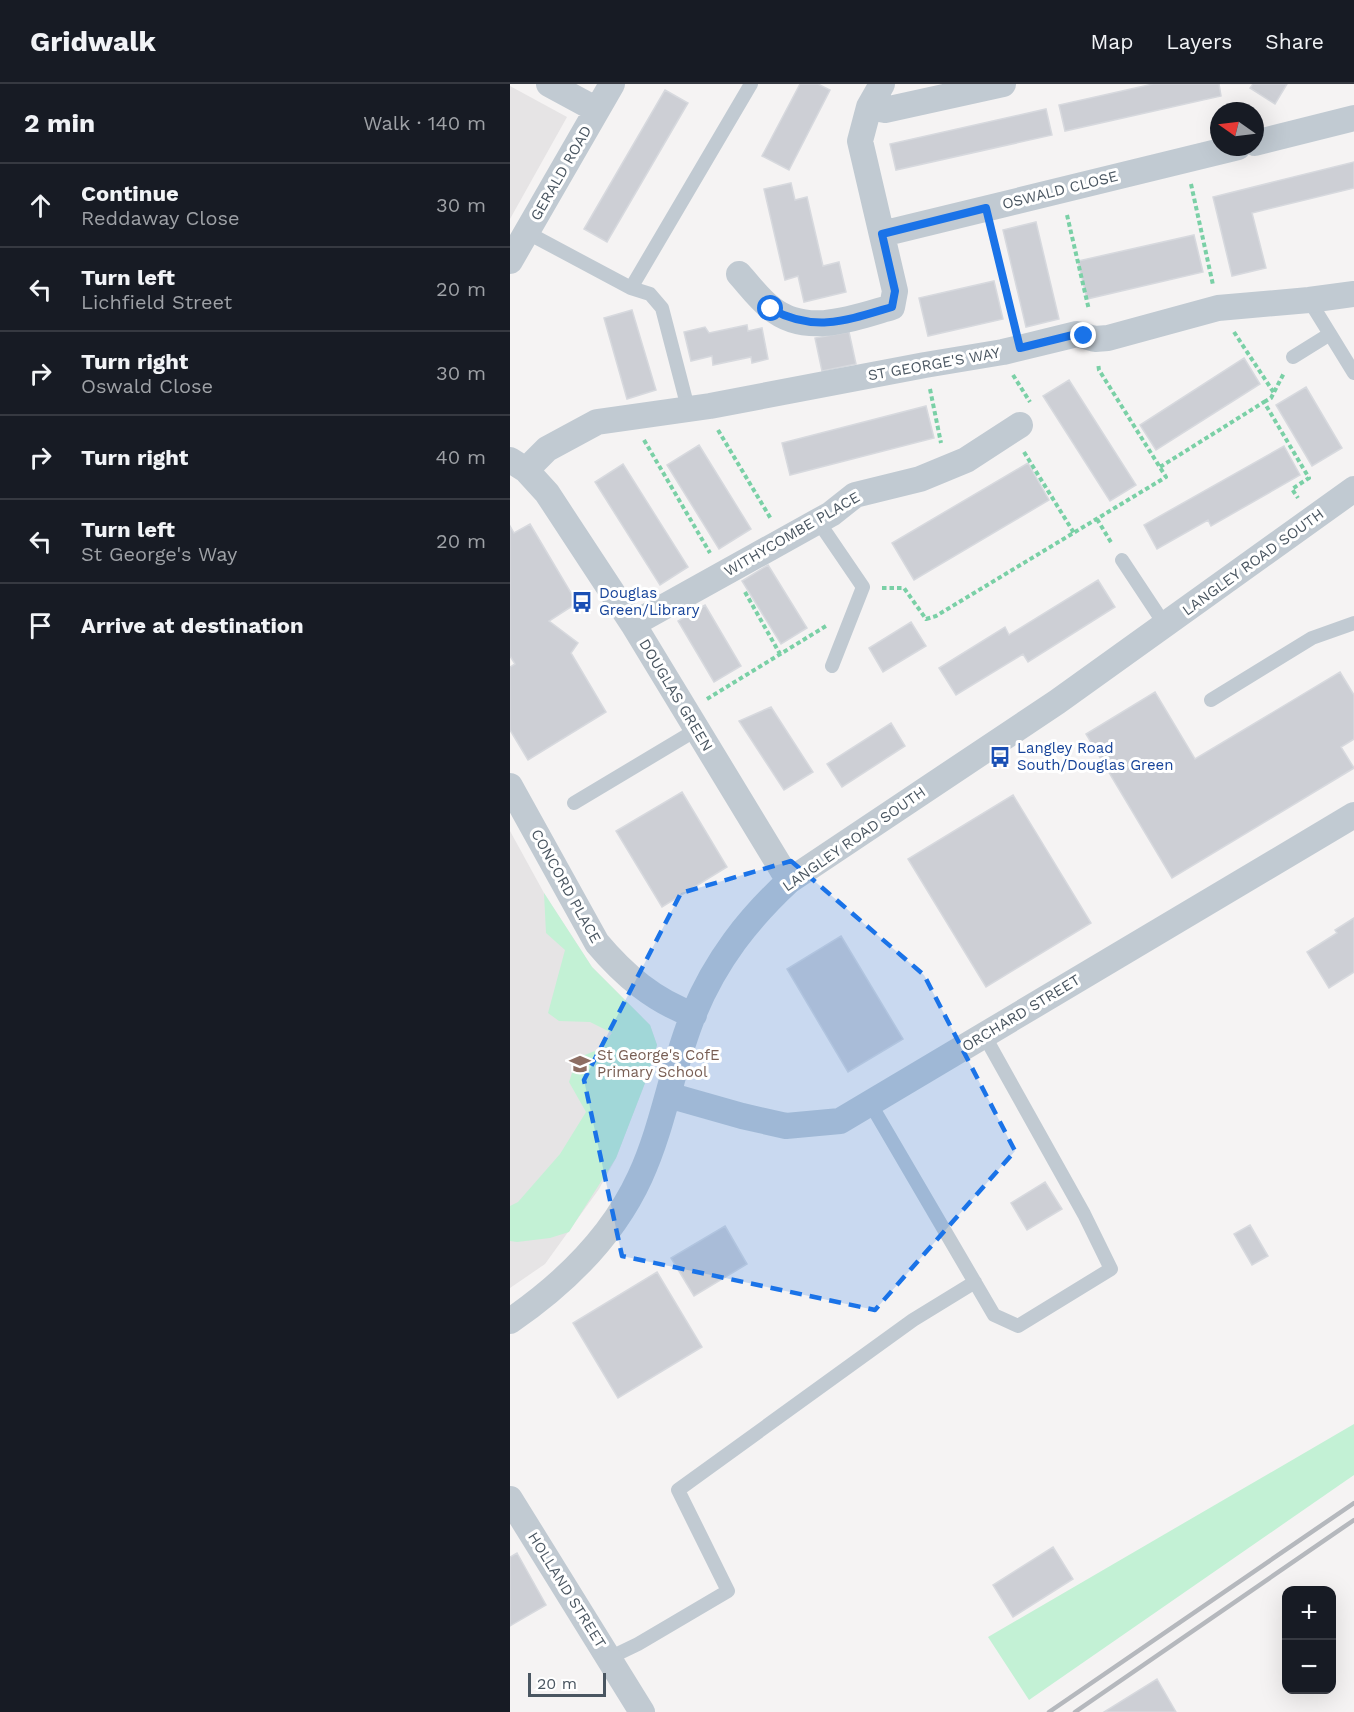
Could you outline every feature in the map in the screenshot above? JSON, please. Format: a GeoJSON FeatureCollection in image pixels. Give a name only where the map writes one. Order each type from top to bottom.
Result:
{"type":"FeatureCollection","features":[{"type":"Feature","properties":{"kind":"street"},"geometry":{"type":"LineString","coordinates":[[549,84],[597,110]]}},
{"type":"Feature","properties":{"kind":"street","name":"GERALD ROAD"},"geometry":{"type":"LineString","coordinates":[[510,261],[612,84]]}},
{"type":"Feature","properties":{"kind":"street"},"geometry":{"type":"LineString","coordinates":[[739,274],[771,309],[785,317],[801,321],[838,322],[892,307],[895,291],[860,141],[869,108],[882,84]]}},
{"type":"Feature","properties":{"kind":"street"},"geometry":{"type":"LineString","coordinates":[[869,108],[885,110],[1003,84]]}},
{"type":"Feature","properties":{"kind":"street"},"geometry":{"type":"LineString","coordinates":[[1264,141],[1354,118]]}},
{"type":"Feature","properties":{"kind":"street","name":"OSWALD CLOSE"},"geometry":{"type":"LineString","coordinates":[[882,234],[1210,154]]}},
{"type":"Feature","properties":{"kind":"street","name":"ST GEORGE'S WAY"},"geometry":{"type":"LineString","coordinates":[[518,465],[597,422],[699,407],[1012,350],[1077,334],[1092,338],[1108,338],[1218,308],[1354,294]]}},
{"type":"Feature","properties":{"kind":"street","name":"WITHYCOMBE PLACE"},"geometry":{"type":"LineString","coordinates":[[633,624],[831,514],[855,495],[920,479],[966,460],[1015,428]]}},
{"type":"Feature","properties":{"kind":"street","name":"DOUGLAS GREEN"},"geometry":{"type":"LineString","coordinates":[[518,465],[547,494],[633,624],[789,881]]}},
{"type":"Feature","properties":{"kind":"street","name":"LANGLEY ROAD SOUTH"},"geometry":{"type":"LineString","coordinates":[[510,1321],[560,1284],[606,1234],[639,1179],[652,1150],[693,1015],[709,980],[727,950],[746,925],[789,881],[1047,708],[1354,489]]}},
{"type":"Feature","properties":{"kind":"street","name":"CONCORD PLACE"},"geometry":{"type":"LineString","coordinates":[[510,786],[597,943],[636,983],[677,1009],[693,1015]]}},
{"type":"Feature","properties":{"kind":"street","name":"ORCHARD STREET"},"geometry":{"type":"LineString","coordinates":[[668,1095],[786,1126],[840,1121],[1354,815]]}},
{"type":"Feature","properties":{"kind":"street","name":"HOLLAND STREET"},"geometry":{"type":"LineString","coordinates":[[510,1499],[642,1712]]}},
{"type":"Feature","properties":{"kind":"lane"},"geometry":{"type":"LineString","coordinates":[[631,288],[751,84]]}},
{"type":"Feature","properties":{"kind":"lane"},"geometry":{"type":"LineString","coordinates":[[526,232],[631,288],[650,294],[662,308],[699,407]]}},
{"type":"Feature","properties":{"kind":"lane"},"geometry":{"type":"LineString","coordinates":[[1309,300],[1354,373]]}},
{"type":"Feature","properties":{"kind":"lane"},"geometry":{"type":"LineString","coordinates":[[1293,357],[1330,334]]}},
{"type":"Feature","properties":{"kind":"lane"},"geometry":{"type":"LineString","coordinates":[[818,521],[863,587],[832,666]]}},
{"type":"Feature","properties":{"kind":"lane"},"geometry":{"type":"LineString","coordinates":[[1122,560],[1166,625]]}},
{"type":"Feature","properties":{"kind":"lane"},"geometry":{"type":"LineString","coordinates":[[1211,700],[1312,638],[1354,623]]}},
{"type":"Feature","properties":{"kind":"lane"},"geometry":{"type":"LineString","coordinates":[[574,803],[691,721]]}},
{"type":"Feature","properties":{"kind":"lane"},"geometry":{"type":"LineString","coordinates":[[870,1103],[994,1315],[1018,1326],[1111,1269],[1084,1214],[984,1035]]}},
{"type":"Feature","properties":{"kind":"lane"},"geometry":{"type":"LineString","coordinates":[[609,1658],[638,1644],[728,1591],[678,1490],[913,1320],[975,1282]]}},
{"type":"Feature","properties":{"kind":"path"},"geometry":{"type":"LineString","coordinates":[[1187,160],[1218,308],[1274,393]]}},
{"type":"Feature","properties":{"kind":"path"},"geometry":{"type":"LineString","coordinates":[[863,587],[904,588],[926,619],[936,616],[1166,477],[1099,370],[1092,338],[1092,323],[1061,190]]}},
{"type":"Feature","properties":{"kind":"path"},"geometry":{"type":"LineString","coordinates":[[986,208],[1012,350],[1007,365],[1037,414],[1015,428],[1074,533]]}},
{"type":"Feature","properties":{"kind":"path"},"geometry":{"type":"LineString","coordinates":[[1160,466],[1271,398],[1293,357]]}},
{"type":"Feature","properties":{"kind":"path"},"geometry":{"type":"LineString","coordinates":[[925,365],[946,468]]}},
{"type":"Feature","properties":{"kind":"path"},"geometry":{"type":"LineString","coordinates":[[1264,402],[1309,478],[1292,489],[1312,518]]}},
{"type":"Feature","properties":{"kind":"path"},"geometry":{"type":"LineString","coordinates":[[699,407],[712,423],[784,540]]}},
{"type":"Feature","properties":{"kind":"path"},"geometry":{"type":"LineString","coordinates":[[638,415],[642,436],[780,654]]}},
{"type":"Feature","properties":{"kind":"path"},"geometry":{"type":"LineString","coordinates":[[1097,519],[1122,560]]}},
{"type":"Feature","properties":{"kind":"path"},"geometry":{"type":"LineString","coordinates":[[691,721],[780,654],[834,621],[847,627]]}},
{"type":"Feature","properties":{"kind":"highlighted area"},"geometry":{"type":"Polygon","coordinates":[[[791,861],[924,975],[1015,1151],[875,1310],[622,1256],[584,1080],[681,893],[791,861]]]}},
{"type":"Feature","properties":{"kind":"shaded area"},"geometry":{"type":"Polygon","coordinates":[[[510,86],[567,117],[510,219],[510,86]]]}},
{"type":"Feature","properties":{"kind":"shaded area","name":"St George's CofE Primary School"},"geometry":{"type":"Polygon","coordinates":[[[510,831],[544,893],[592,967],[650,1025],[657,1045],[616,1158],[599,1189],[545,1264],[510,1288],[510,831]]]}},
{"type":"Feature","properties":{"kind":"green space"},"geometry":{"type":"Polygon","coordinates":[[[544,893],[592,967],[650,1025],[657,1045],[616,1158],[569,1232],[550,1238],[517,1242],[510,1241],[510,1206],[518,1202],[560,1154],[586,1112],[569,1082],[577,1058],[600,1049],[612,1033],[590,1022],[559,1021],[548,1013],[565,950],[546,933],[544,893]]]}},
{"type":"Feature","properties":{"kind":"green space"},"geometry":{"type":"Polygon","coordinates":[[[1354,1424],[1354,1475],[1029,1700],[988,1637],[1354,1424]]]}},
{"type":"Feature","properties":{"kind":"building"},"geometry":{"type":"Polygon","coordinates":[[[800,84],[818,84],[830,90],[789,170],[762,156],[800,84]]]}},
{"type":"Feature","properties":{"kind":"building"},"geometry":{"type":"Polygon","coordinates":[[[1153,84],[1219,84],[1221,96],[1065,131],[1059,105],[1153,84]]]}},
{"type":"Feature","properties":{"kind":"building"},"geometry":{"type":"Polygon","coordinates":[[[1253,84],[1287,84],[1275,104],[1250,88],[1253,84]]]}},
{"type":"Feature","properties":{"kind":"building"},"geometry":{"type":"Polygon","coordinates":[[[665,90],[688,103],[607,242],[584,229],[665,90]]]}},
{"type":"Feature","properties":{"kind":"building"},"geometry":{"type":"Polygon","coordinates":[[[1046,109],[1052,135],[896,170],[890,144],[1046,109]]]}},
{"type":"Feature","properties":{"kind":"building"},"geometry":{"type":"Polygon","coordinates":[[[1354,162],[1354,188],[1252,213],[1266,268],[1232,276],[1213,197],[1354,162]]]}},
{"type":"Feature","properties":{"kind":"building"},"geometry":{"type":"Polygon","coordinates":[[[791,183],[795,200],[807,197],[823,266],[839,262],[846,292],[804,302],[798,276],[785,280],[764,189],[791,183]]]}},
{"type":"Feature","properties":{"kind":"building"},"geometry":{"type":"Polygon","coordinates":[[[1036,222],[1059,319],[1026,327],[1003,230],[1036,222]]]}},
{"type":"Feature","properties":{"kind":"building"},"geometry":{"type":"Polygon","coordinates":[[[1194,235],[1203,272],[1087,299],[1078,261],[1194,235]]]}},
{"type":"Feature","properties":{"kind":"building"},"geometry":{"type":"Polygon","coordinates":[[[994,281],[1003,319],[928,336],[919,298],[994,281]]]}},
{"type":"Feature","properties":{"kind":"building"},"geometry":{"type":"Polygon","coordinates":[[[632,310],[656,390],[627,399],[604,318],[632,310]]]}},
{"type":"Feature","properties":{"kind":"building"},"geometry":{"type":"Polygon","coordinates":[[[747,325],[748,331],[762,328],[768,359],[752,363],[751,357],[713,365],[712,356],[691,361],[684,332],[705,327],[709,333],[747,325]]]}},
{"type":"Feature","properties":{"kind":"building"},"geometry":{"type":"Polygon","coordinates":[[[849,332],[856,364],[822,371],[815,338],[849,332]]]}},
{"type":"Feature","properties":{"kind":"building"},"geometry":{"type":"Polygon","coordinates":[[[1244,358],[1260,384],[1156,450],[1140,425],[1244,358]]]}},
{"type":"Feature","properties":{"kind":"building"},"geometry":{"type":"Polygon","coordinates":[[[1069,380],[1136,485],[1110,501],[1043,396],[1069,380]]]}},
{"type":"Feature","properties":{"kind":"building"},"geometry":{"type":"Polygon","coordinates":[[[1306,387],[1342,448],[1312,466],[1276,405],[1306,387]]]}},
{"type":"Feature","properties":{"kind":"building"},"geometry":{"type":"Polygon","coordinates":[[[926,406],[934,438],[790,475],[782,443],[926,406]]]}},
{"type":"Feature","properties":{"kind":"building"},"geometry":{"type":"Polygon","coordinates":[[[699,445],[751,529],[719,549],[667,465],[699,445]]]}},
{"type":"Feature","properties":{"kind":"building"},"geometry":{"type":"Polygon","coordinates":[[[1284,446],[1300,475],[1211,526],[1208,520],[1157,549],[1144,525],[1284,446]]]}},
{"type":"Feature","properties":{"kind":"building"},"geometry":{"type":"Polygon","coordinates":[[[1028,463],[1049,500],[914,580],[892,543],[1028,463]]]}},
{"type":"Feature","properties":{"kind":"building"},"geometry":{"type":"Polygon","coordinates":[[[623,464],[688,567],[660,585],[595,482],[623,464]]]}},
{"type":"Feature","properties":{"kind":"building"},"geometry":{"type":"Polygon","coordinates":[[[530,524],[577,603],[549,621],[578,643],[571,653],[606,712],[528,760],[510,730],[510,667],[515,664],[510,656],[510,526],[514,533],[530,524]]]}},
{"type":"Feature","properties":{"kind":"building"},"geometry":{"type":"Polygon","coordinates":[[[768,565],[807,628],[781,644],[742,581],[768,565]]]}},
{"type":"Feature","properties":{"kind":"building"},"geometry":{"type":"Polygon","coordinates":[[[1098,580],[1115,607],[1028,662],[1023,654],[956,695],[939,668],[1005,627],[1009,635],[1098,580]]]}},
{"type":"Feature","properties":{"kind":"building"},"geometry":{"type":"Polygon","coordinates":[[[705,605],[741,666],[714,682],[678,621],[705,605]]]}},
{"type":"Feature","properties":{"kind":"building"},"geometry":{"type":"Polygon","coordinates":[[[911,622],[926,646],[883,672],[869,648],[911,622]]]}},
{"type":"Feature","properties":{"kind":"building"},"geometry":{"type":"Polygon","coordinates":[[[1340,672],[1354,695],[1354,739],[1341,747],[1354,768],[1172,878],[1086,734],[1155,692],[1195,759],[1340,672]]]}},
{"type":"Feature","properties":{"kind":"building"},"geometry":{"type":"Polygon","coordinates":[[[771,707],[813,772],[784,790],[739,721],[771,707]]]}},
{"type":"Feature","properties":{"kind":"building"},"geometry":{"type":"Polygon","coordinates":[[[891,723],[905,746],[842,787],[827,764],[891,723]]]}},
{"type":"Feature","properties":{"kind":"building"},"geometry":{"type":"Polygon","coordinates":[[[682,792],[727,867],[662,907],[616,831],[682,792]]]}},
{"type":"Feature","properties":{"kind":"building"},"geometry":{"type":"Polygon","coordinates":[[[1013,795],[1091,923],[986,987],[908,859],[1013,795]]]}},
{"type":"Feature","properties":{"kind":"building"},"geometry":{"type":"Polygon","coordinates":[[[1354,918],[1354,972],[1329,988],[1307,952],[1337,933],[1335,930],[1354,918]]]}},
{"type":"Feature","properties":{"kind":"building"},"geometry":{"type":"Polygon","coordinates":[[[841,936],[903,1039],[848,1072],[787,969],[841,936]]]}},
{"type":"Feature","properties":{"kind":"building"},"geometry":{"type":"Polygon","coordinates":[[[1045,1182],[1062,1209],[1027,1230],[1011,1203],[1045,1182]]]}},
{"type":"Feature","properties":{"kind":"building"},"geometry":{"type":"Polygon","coordinates":[[[1250,1225],[1268,1256],[1252,1265],[1234,1234],[1250,1225]]]}},
{"type":"Feature","properties":{"kind":"building"},"geometry":{"type":"Polygon","coordinates":[[[725,1226],[747,1264],[694,1296],[671,1258],[725,1226]]]}},
{"type":"Feature","properties":{"kind":"building"},"geometry":{"type":"Polygon","coordinates":[[[657,1272],[702,1347],[618,1398],[573,1323],[657,1272]]]}},
{"type":"Feature","properties":{"kind":"building"},"geometry":{"type":"Polygon","coordinates":[[[1053,1547],[1073,1579],[1013,1617],[993,1585],[1053,1547]]]}},
{"type":"Feature","properties":{"kind":"building"},"geometry":{"type":"Polygon","coordinates":[[[517,1553],[546,1605],[510,1626],[510,1557],[517,1553]]]}},
{"type":"Feature","properties":{"kind":"building"},"geometry":{"type":"Polygon","coordinates":[[[1157,1679],[1176,1712],[1104,1712],[1157,1679]]]}},
{"type":"Feature","properties":{"kind":"railway"},"geometry":{"type":"LineString","coordinates":[[1049,1712],[1354,1503]]}},
{"type":"Feature","properties":{"kind":"railway"},"geometry":{"type":"LineString","coordinates":[[1075,1712],[1354,1520]]}},
{"type":"Feature","properties":{"kind":"place","name":"Douglas Green/Library"},"geometry":{"type":"Point","coordinates":[582,602]}},
{"type":"Feature","properties":{"kind":"place","name":"Langley Road South/Douglas Green"},"geometry":{"type":"Point","coordinates":[1000,757]}},
{"type":"Feature","properties":{"kind":"place","name":"St George's CofE Primary School"},"geometry":{"type":"Point","coordinates":[580,1064]}},
{"type":"Feature","properties":{"kind":"route"},"geometry":{"type":"LineString","coordinates":[[771,309],[785,317],[820,323],[838,322],[892,307],[895,291],[882,234],[986,208],[1020,348],[1077,334],[1084,336]]}}]}
